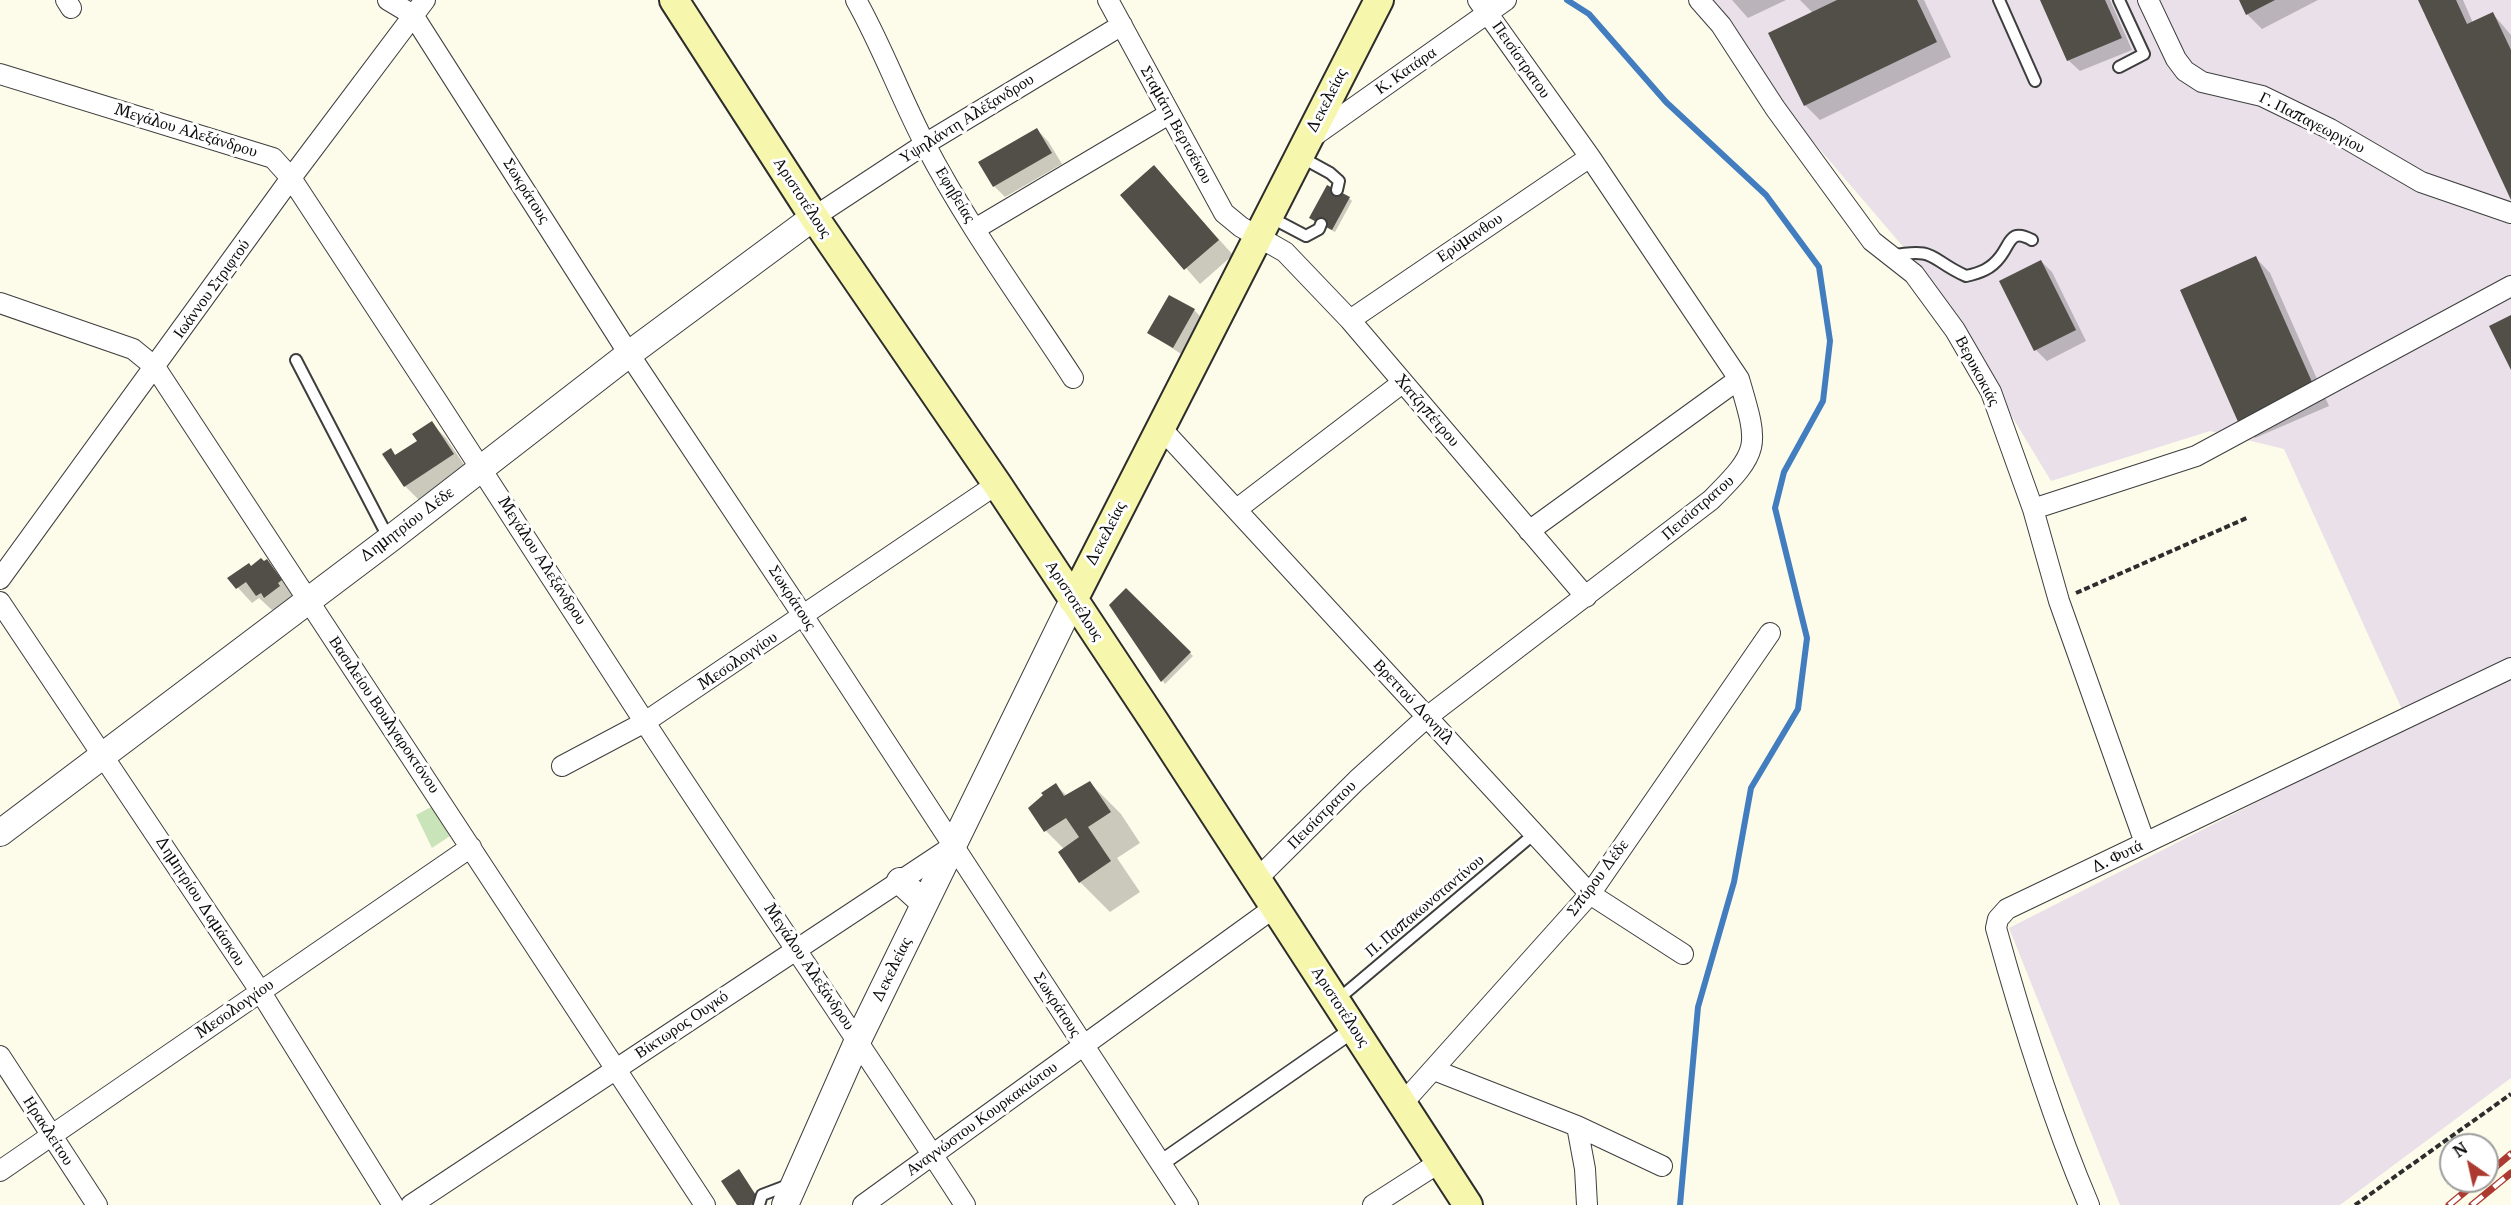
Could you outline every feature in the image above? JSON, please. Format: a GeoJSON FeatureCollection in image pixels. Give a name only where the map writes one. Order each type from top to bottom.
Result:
{"type":"FeatureCollection","features":[{"type":"Feature","properties":{"kind":"main road","name":"Αριστοτέλους"},"geometry":{"type":"LineString","coordinates":[[675,0],[814,217],[997,484],[1468,1205]]}},
{"type":"Feature","properties":{"kind":"main road","name":"Δεκελείας"},"geometry":{"type":"LineString","coordinates":[[1073,600],[1378,0]]}},
{"type":"Feature","properties":{"kind":"street","name":"Σωκράτους"},"geometry":{"type":"LineString","coordinates":[[388,0],[419,7],[629,354],[804,617],[1188,1205]]}},
{"type":"Feature","properties":{"kind":"street","name":"Εφηβείας"},"geometry":{"type":"LineString","coordinates":[[856,0],[872,28],[925,144],[975,229],[1073,378]]}},
{"type":"Feature","properties":{"kind":"street","name":"Σταμάτη Βερτσέκου"},"geometry":{"type":"LineString","coordinates":[[1108,0],[1224,213],[1241,227],[1263,226]]}},
{"type":"Feature","properties":{"kind":"street","name":"Κ. Κατάρα"},"geometry":{"type":"LineString","coordinates":[[1302,149],[1483,7],[1506,0]]}},
{"type":"Feature","properties":{"kind":"street","name":"Βερυκοκιάς"},"geometry":{"type":"LineString","coordinates":[[1699,0],[1721,25],[1775,108],[1872,241],[1914,274],[1955,330],[1991,393],[2033,509],[2059,601],[2145,843]]}},
{"type":"Feature","properties":{"kind":"street","name":"Γ. Παπαγεωργίου"},"geometry":{"type":"LineString","coordinates":[[2148,0],[2176,59],[2185,72],[2202,82],[2262,96],[2330,129],[2421,182],[2511,213]]}},
{"type":"Feature","properties":{"kind":"street","name":"Ιωάννου Στριφτού"},"geometry":{"type":"LineString","coordinates":[[0,579],[291,178],[419,7]]}},
{"type":"Feature","properties":{"kind":"street","name":"Πεισίστρατου"},"geometry":{"type":"LineString","coordinates":[[1257,879],[1357,780],[1427,717],[1711,500],[1746,465],[1753,445],[1749,415],[1739,379],[1590,157],[1483,7]]}},
{"type":"Feature","properties":{"kind":"street","name":"Υψηλάντη Αλέξανδρου"},"geometry":{"type":"LineString","coordinates":[[814,217],[925,144],[1122,25]]}},
{"type":"Feature","properties":{"kind":"street","name":"Μεγάλου Αλεξάνδρου"},"geometry":{"type":"LineString","coordinates":[[0,74],[273,158],[291,178],[482,468],[645,722],[858,1040],[965,1205]]}},
{"type":"Feature","properties":{"kind":"street"},"geometry":{"type":"LineString","coordinates":[[975,229],[1169,114]]}},
{"type":"Feature","properties":{"kind":"street","name":"Ερύμανθου"},"geometry":{"type":"LineString","coordinates":[[1350,320],[1590,157]]}},
{"type":"Feature","properties":{"kind":"street","name":"Δημητρίου Δέδε"},"geometry":{"type":"LineString","coordinates":[[0,833],[390,539],[629,354],[814,217]]}},
{"type":"Feature","properties":{"kind":"street","name":"Χατζηπέτρου"},"geometry":{"type":"LineString","coordinates":[[1263,226],[1350,320],[1586,597]]}},
{"type":"Feature","properties":{"kind":"street"},"geometry":{"type":"LineString","coordinates":[[2033,509],[2196,456],[2511,286]]}},
{"type":"Feature","properties":{"kind":"street","name":"Βασιλείου Βουλγαροκτόνου"},"geometry":{"type":"LineString","coordinates":[[0,303],[133,350],[155,367],[705,1205]]}},
{"type":"Feature","properties":{"kind":"street"},"geometry":{"type":"LineString","coordinates":[[1529,531],[1739,379]]}},
{"type":"Feature","properties":{"kind":"street"},"geometry":{"type":"LineString","coordinates":[[1237,509],[1402,383]]}},
{"type":"Feature","properties":{"kind":"street","name":"Βρεττού Δανηΐλ"},"geometry":{"type":"LineString","coordinates":[[1160,427],[1590,894],[1683,954]]}},
{"type":"Feature","properties":{"kind":"street","name":"Μεσολογγίου"},"geometry":{"type":"LineString","coordinates":[[562,766],[645,722],[804,617],[997,484]]}},
{"type":"Feature","properties":{"kind":"street","name":"Δεκελείας"},"geometry":{"type":"LineString","coordinates":[[790,1194],[858,1040],[1073,600]]}},
{"type":"Feature","properties":{"kind":"street","name":"Δημητρίου Δαμάσκου"},"geometry":{"type":"LineString","coordinates":[[0,602],[260,991],[393,1205]]}},
{"type":"Feature","properties":{"kind":"street","name":"Σπύρου Δέδε"},"geometry":{"type":"LineString","coordinates":[[1402,1104],[1590,894],[1770,633]]}},
{"type":"Feature","properties":{"kind":"street","name":"Δ. Φυτά"},"geometry":{"type":"LineString","coordinates":[[2089,1205],[2036,1061],[1996,928],[1998,919],[2007,909],[2511,668]]}},
{"type":"Feature","properties":{"kind":"street","name":"Βίκτωρος Ουγκό"},"geometry":{"type":"LineString","coordinates":[[411,1205],[953,846]]}},
{"type":"Feature","properties":{"kind":"street","name":"Μεσολογγίου"},"geometry":{"type":"LineString","coordinates":[[0,1171],[471,847]]}},
{"type":"Feature","properties":{"kind":"street"},"geometry":{"type":"LineString","coordinates":[[900,881],[924,903]]}},
{"type":"Feature","properties":{"kind":"street","name":"Αναγνώστου Κουρκακιώτου"},"geometry":{"type":"LineString","coordinates":[[863,1205],[1275,907]]}},
{"type":"Feature","properties":{"kind":"street"},"geometry":{"type":"LineString","coordinates":[[1161,1163],[1354,1029]]}},
{"type":"Feature","properties":{"kind":"street","name":"Ηρακλείτου"},"geometry":{"type":"LineString","coordinates":[[0,1056],[51,1138],[97,1205]]}},
{"type":"Feature","properties":{"kind":"street"},"geometry":{"type":"LineString","coordinates":[[1434,1070],[1577,1126],[1662,1166]]}},
{"type":"Feature","properties":{"kind":"street"},"geometry":{"type":"LineString","coordinates":[[1577,1126],[1585,1169],[1587,1205]]}},
{"type":"Feature","properties":{"kind":"street"},"geometry":{"type":"LineString","coordinates":[[1373,1205],[1440,1162]]}},
{"type":"Feature","properties":{"kind":"lane"},"geometry":{"type":"LineString","coordinates":[[1999,0],[2035,81]]}},
{"type":"Feature","properties":{"kind":"lane"},"geometry":{"type":"LineString","coordinates":[[2119,67],[2144,54],[2120,0]]}},
{"type":"Feature","properties":{"kind":"lane"},"geometry":{"type":"LineString","coordinates":[[1302,149],[1339,181],[1337,190]]}},
{"type":"Feature","properties":{"kind":"lane"},"geometry":{"type":"LineString","coordinates":[[1263,226],[1306,236],[1319,230],[1322,224]]}},
{"type":"Feature","properties":{"kind":"lane"},"geometry":{"type":"LineString","coordinates":[[1890,256],[1914,251],[1930,253],[1966,276],[1983,272],[2000,258],[2007,242],[2015,236],[2024,235],[2032,240]]}},
{"type":"Feature","properties":{"kind":"lane"},"geometry":{"type":"LineString","coordinates":[[296,360],[390,539]]}},
{"type":"Feature","properties":{"kind":"lane","name":"Π. Παπακωνσταντίνου"},"geometry":{"type":"LineString","coordinates":[[1336,1001],[1534,834]]}},
{"type":"Feature","properties":{"kind":"lane"},"geometry":{"type":"LineString","coordinates":[[759,1205],[762,1195],[790,1194]]}},
{"type":"Feature","properties":{"kind":"path"},"geometry":{"type":"LineString","coordinates":[[2059,601],[2249,518]]}},
{"type":"Feature","properties":{"kind":"path"},"geometry":{"type":"LineString","coordinates":[[2355,1205],[2511,1094]]}},
{"type":"Feature","properties":{"kind":"shaded area"},"geometry":{"type":"Polygon","coordinates":[[[1692,0],[2511,0],[2511,1078],[2340,1205],[2120,1205],[2009,928],[2409,725],[2284,449],[2210,431],[2051,481],[1923,270],[1692,0]]]}},
{"type":"Feature","properties":{"kind":"green space"},"geometry":{"type":"Polygon","coordinates":[[[433,806],[453,834],[432,848],[416,815],[433,806]]]}},
{"type":"Feature","properties":{"kind":"building"},"geometry":{"type":"Polygon","coordinates":[[[1837,0],[1917,0],[1937,42],[1804,106],[1768,33],[1837,0]]]}},
{"type":"Feature","properties":{"kind":"building"},"geometry":{"type":"Polygon","coordinates":[[[2040,0],[2105,0],[2122,38],[2067,61],[2040,0]]]}},
{"type":"Feature","properties":{"kind":"building"},"geometry":{"type":"Polygon","coordinates":[[[2239,0],[2275,0],[2246,15],[2239,0]]]}},
{"type":"Feature","properties":{"kind":"building"},"geometry":{"type":"Polygon","coordinates":[[[2418,0],[2456,0],[2467,24],[2493,12],[2511,50],[2511,200],[2418,0]]]}},
{"type":"Feature","properties":{"kind":"building"},"geometry":{"type":"Polygon","coordinates":[[[1037,128],[1052,153],[993,187],[978,162],[1037,128]]]}},
{"type":"Feature","properties":{"kind":"building"},"geometry":{"type":"Polygon","coordinates":[[[1154,165],[1219,240],[1184,270],[1120,195],[1154,165]]]}},
{"type":"Feature","properties":{"kind":"building"},"geometry":{"type":"Polygon","coordinates":[[[1327,185],[1350,197],[1332,230],[1309,218],[1327,185]]]}},
{"type":"Feature","properties":{"kind":"building"},"geometry":{"type":"Polygon","coordinates":[[[2256,256],[2316,391],[2239,424],[2180,290],[2256,256]]]}},
{"type":"Feature","properties":{"kind":"building"},"geometry":{"type":"Polygon","coordinates":[[[2041,260],[2076,330],[2034,351],[1999,281],[2041,260]]]}},
{"type":"Feature","properties":{"kind":"building"},"geometry":{"type":"Polygon","coordinates":[[[1169,295],[1195,309],[1173,348],[1147,333],[1169,295]]]}},
{"type":"Feature","properties":{"kind":"building"},"geometry":{"type":"Polygon","coordinates":[[[2511,315],[2511,370],[2489,326],[2511,315]]]}},
{"type":"Feature","properties":{"kind":"building"},"geometry":{"type":"Polygon","coordinates":[[[432,421],[454,454],[404,487],[382,454],[391,448],[395,455],[417,441],[412,434],[432,421]]]}},
{"type":"Feature","properties":{"kind":"building"},"geometry":{"type":"Polygon","coordinates":[[[261,558],[264,561],[267,559],[282,580],[278,583],[280,586],[264,598],[261,593],[256,596],[246,582],[236,589],[227,578],[249,563],[251,566],[261,558]]]}},
{"type":"Feature","properties":{"kind":"building"},"geometry":{"type":"Polygon","coordinates":[[[1126,588],[1191,652],[1161,682],[1109,605],[1126,588]]]}},
{"type":"Feature","properties":{"kind":"building"},"geometry":{"type":"Polygon","coordinates":[[[1090,781],[1111,812],[1088,827],[1111,861],[1079,883],[1058,852],[1079,837],[1066,818],[1044,832],[1028,808],[1043,795],[1041,793],[1056,783],[1064,796],[1090,781]]]}},
{"type":"Feature","properties":{"kind":"building"},"geometry":{"type":"Polygon","coordinates":[[[739,1169],[759,1200],[751,1205],[737,1205],[721,1181],[739,1169]]]}},
{"type":"Feature","properties":{"kind":"waterway"},"geometry":{"type":"LineString","coordinates":[[1567,0],[1589,14],[1666,102],[1766,195],[1819,267],[1830,341],[1823,401],[1784,472],[1775,508],[1807,638],[1798,709],[1751,788],[1734,882],[1698,1007],[1680,1205]]}},
{"type":"Feature","properties":{"kind":"railway"},"geometry":{"type":"LineString","coordinates":[[2499,1164],[2511,1154]]}},
{"type":"Feature","properties":{"kind":"railway"},"geometry":{"type":"LineString","coordinates":[[2472,1205],[2511,1173]]}},
{"type":"Feature","properties":{"kind":"railway"},"geometry":{"type":"LineString","coordinates":[[2449,1205],[2464,1193]]}}]}
